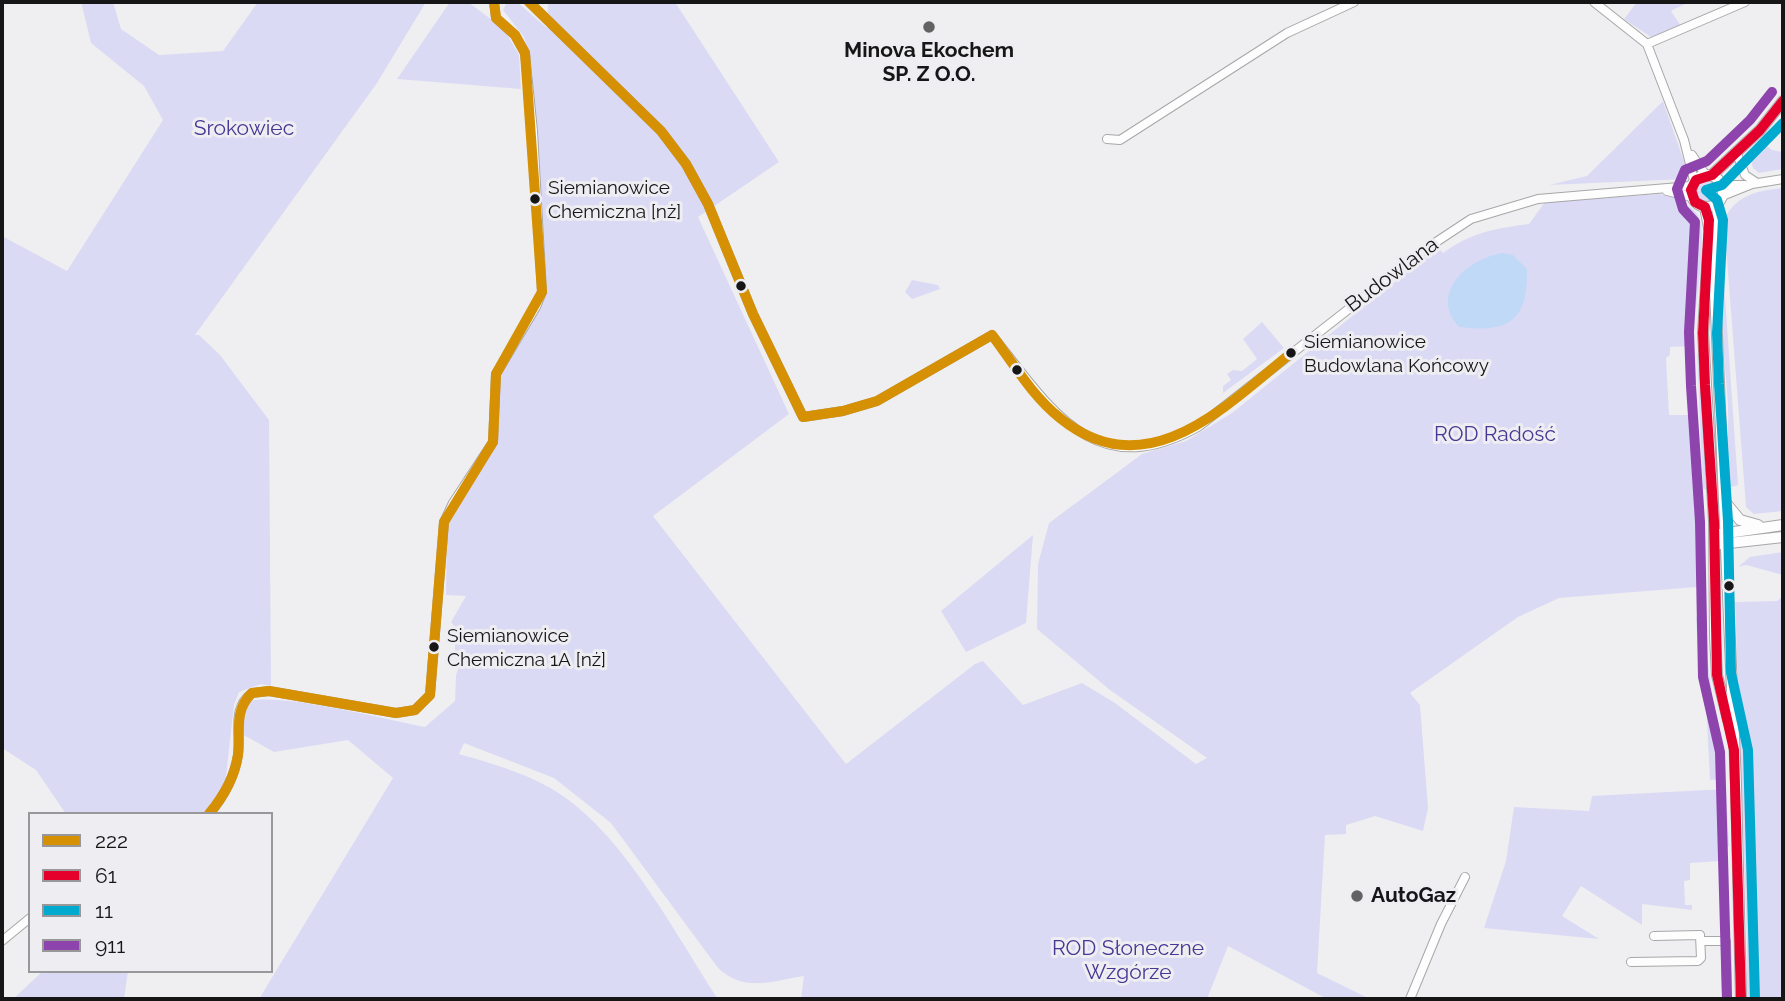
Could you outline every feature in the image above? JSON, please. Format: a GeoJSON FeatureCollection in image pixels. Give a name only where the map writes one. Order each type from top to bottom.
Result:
{"type":"FeatureCollection","features":[{"type":"Feature","properties":{"kind":"street"},"geometry":{"type":"LineString","coordinates":[[210,812],[231,777],[238,753],[239,709],[252,693],[269,691],[396,713],[420,708],[430,695],[444,522],[453,503],[493,442],[496,374],[536,307],[542,292],[533,131],[525,53],[515,34],[496,18],[494,2]]}},
{"type":"Feature","properties":{"kind":"street","name":"Budowlana"},"geometry":{"type":"LineString","coordinates":[[529,2],[661,131],[686,164],[708,204],[753,314],[803,417],[843,411],[877,401],[992,335],[1052,411],[1077,431],[1124,447],[1155,446],[1198,427],[1455,227],[1489,211],[1538,200],[1754,184],[1783,179]]}},
{"type":"Feature","properties":{"kind":"street"},"geometry":{"type":"LineString","coordinates":[[1107,139],[1120,140],[1287,33],[1354,2]]}},
{"type":"Feature","properties":{"kind":"street"},"geometry":{"type":"LineString","coordinates":[[1594,2],[1647,44],[1684,140],[1708,186],[1715,247],[1741,999]]}},
{"type":"Feature","properties":{"kind":"street"},"geometry":{"type":"LineString","coordinates":[[1647,44],[1745,2]]}},
{"type":"Feature","properties":{"kind":"street"},"geometry":{"type":"LineString","coordinates":[[1734,750],[1717,675],[1714,540],[1704,348],[1709,228],[1705,207],[1708,186],[1778,111],[1783,101]]}},
{"type":"Feature","properties":{"kind":"street"},"geometry":{"type":"LineString","coordinates":[[1739,151],[1745,175],[1754,184]]}},
{"type":"Feature","properties":{"kind":"street"},"geometry":{"type":"LineString","coordinates":[[1705,207],[1708,186]]}},
{"type":"Feature","properties":{"kind":"street"},"geometry":{"type":"LineString","coordinates":[[1704,348],[1718,348]]}},
{"type":"Feature","properties":{"kind":"street"},"geometry":{"type":"LineString","coordinates":[[1725,502],[1746,523],[1782,529]]}},
{"type":"Feature","properties":{"kind":"street"},"geometry":{"type":"LineString","coordinates":[[1714,540],[1782,529]]}},
{"type":"Feature","properties":{"kind":"street"},"geometry":{"type":"LineString","coordinates":[[1410,999],[1441,924],[1465,877]]}},
{"type":"Feature","properties":{"kind":"street"},"geometry":{"type":"LineString","coordinates":[[2,941],[28,920]]}},
{"type":"Feature","properties":{"kind":"street"},"geometry":{"type":"LineString","coordinates":[[1631,961],[1698,961],[1701,958],[1700,934],[1654,936]]}},
{"type":"Feature","properties":{"kind":"street"},"geometry":{"type":"LineString","coordinates":[[1702,940],[1726,941],[1727,999]]}},
{"type":"Feature","properties":{"kind":"green space","name":"Srokowiec"},"geometry":{"type":"Polygon","coordinates":[[[81,2],[113,2],[121,29],[159,55],[223,51],[258,2],[426,2],[377,83],[195,335],[199,335],[220,355],[269,420],[271,686],[261,684],[239,692],[234,705],[225,785],[205,812],[65,812],[36,770],[2,748],[2,236],[67,271],[163,120],[144,86],[91,43],[81,2]]]}},
{"type":"Feature","properties":{"kind":"green space"},"geometry":{"type":"Polygon","coordinates":[[[450,2],[468,2],[504,29],[519,55],[521,89],[397,79],[450,2]]]}},
{"type":"Feature","properties":{"kind":"green space"},"geometry":{"type":"Polygon","coordinates":[[[507,2],[517,2],[547,28],[548,2],[675,2],[779,162],[698,217],[789,414],[653,516],[846,764],[975,664],[983,661],[1023,705],[1082,683],[1115,703],[1196,764],[1207,758],[1110,690],[1037,629],[1038,564],[1049,523],[1142,454],[1186,441],[1232,413],[1438,247],[1443,253],[1484,232],[1529,224],[1545,202],[1659,194],[1676,196],[1677,201],[1692,208],[1699,217],[1702,247],[1693,346],[1670,347],[1670,355],[1666,358],[1669,415],[1692,415],[1697,587],[1559,598],[1518,617],[1410,693],[1420,705],[1428,808],[1423,831],[1375,816],[1346,825],[1346,834],[1325,835],[1317,973],[1370,999],[1327,999],[1228,946],[1207,999],[801,999],[804,976],[748,983],[728,976],[718,968],[611,823],[554,778],[464,743],[459,754],[539,782],[586,814],[629,862],[718,999],[259,999],[393,778],[348,740],[274,752],[242,734],[245,703],[278,700],[303,703],[425,727],[455,701],[456,675],[462,658],[455,651],[455,627],[451,622],[466,596],[446,595],[447,525],[457,502],[497,441],[498,383],[504,365],[546,294],[532,68],[524,37],[503,10],[507,2]]]}},
{"type":"Feature","properties":{"kind":"green space"},"geometry":{"type":"Polygon","coordinates":[[[1637,2],[1689,2],[1671,11],[1681,26],[1651,37],[1624,19],[1637,2]]]}},
{"type":"Feature","properties":{"kind":"green space"},"geometry":{"type":"Polygon","coordinates":[[[1663,101],[1687,170],[1685,179],[1549,185],[1587,176],[1663,101]]]}},
{"type":"Feature","properties":{"kind":"green space"},"geometry":{"type":"Polygon","coordinates":[[[1759,140],[1772,150],[1783,152],[1783,169],[1759,173],[1753,168],[1749,153],[1759,140]]]}},
{"type":"Feature","properties":{"kind":"green space"},"geometry":{"type":"Polygon","coordinates":[[[1707,180],[1715,183],[1718,191],[1715,199],[1707,202],[1699,199],[1696,191],[1699,183],[1707,180]]]}},
{"type":"Feature","properties":{"kind":"green space"},"geometry":{"type":"Polygon","coordinates":[[[1783,188],[1783,511],[1754,514],[1746,507],[1724,220],[1741,199],[1783,188]]]}},
{"type":"Feature","properties":{"kind":"green space"},"geometry":{"type":"Polygon","coordinates":[[[1720,224],[1738,485],[1728,488],[1728,403],[1720,287],[1720,224]]]}},
{"type":"Feature","properties":{"kind":"green space"},"geometry":{"type":"Polygon","coordinates":[[[912,280],[938,285],[940,289],[912,299],[905,292],[912,280]]]}},
{"type":"Feature","properties":{"kind":"green space"},"geometry":{"type":"Polygon","coordinates":[[[1262,322],[1284,348],[1223,393],[1223,386],[1231,380],[1227,374],[1233,370],[1242,371],[1257,359],[1243,339],[1262,322]]]}},
{"type":"Feature","properties":{"kind":"green space"},"geometry":{"type":"Polygon","coordinates":[[[1697,353],[1700,357],[1706,490],[1703,488],[1697,353]]]}},
{"type":"Feature","properties":{"kind":"green space"},"geometry":{"type":"Polygon","coordinates":[[[1033,535],[1026,623],[966,652],[941,611],[1033,535]]]}},
{"type":"Feature","properties":{"kind":"green space"},"geometry":{"type":"Polygon","coordinates":[[[1783,552],[1783,575],[1746,565],[1738,567],[1750,557],[1783,552]]]}},
{"type":"Feature","properties":{"kind":"green space"},"geometry":{"type":"Polygon","coordinates":[[[1783,596],[1783,999],[1746,999],[1747,940],[1735,602],[1777,601],[1783,596]]]}},
{"type":"Feature","properties":{"kind":"green space"},"geometry":{"type":"Polygon","coordinates":[[[1705,616],[1703,646],[1706,646],[1712,696],[1707,696],[1706,672],[1699,672],[1696,617],[1705,616]]]}},
{"type":"Feature","properties":{"kind":"green space"},"geometry":{"type":"Polygon","coordinates":[[[1714,702],[1724,779],[1710,780],[1706,703],[1714,702]]]}},
{"type":"Feature","properties":{"kind":"green space"},"geometry":{"type":"Polygon","coordinates":[[[1726,789],[1729,846],[1720,850],[1720,861],[1690,863],[1690,880],[1684,881],[1685,905],[1692,905],[1692,910],[1642,904],[1642,925],[1581,886],[1562,916],[1599,939],[1484,928],[1506,861],[1514,807],[1589,811],[1592,796],[1726,789]]]}},
{"type":"Feature","properties":{"kind":"green space"},"geometry":{"type":"Polygon","coordinates":[[[41,973],[128,973],[124,999],[13,999],[41,973]]]}},
{"type":"Feature","properties":{"kind":"shaded area"},"geometry":{"type":"Polygon","coordinates":[[[1502,253],[1513,255],[1527,269],[1524,301],[1519,312],[1512,320],[1491,328],[1459,327],[1448,302],[1450,290],[1465,270],[1477,262],[1502,253]]]}},
{"type":"Feature","properties":{"kind":"transit line","name":"222"},"geometry":{"type":"LineString","coordinates":[[210,812],[224,794],[234,771],[238,755],[240,714],[252,693],[269,691],[396,713],[415,710],[430,695],[444,522],[493,442],[496,374],[542,292],[525,53],[515,35],[496,18],[494,2]]}},
{"type":"Feature","properties":{"kind":"transit line","name":"222"},"geometry":{"type":"LineString","coordinates":[[529,2],[661,131],[686,164],[708,204],[753,314],[803,417]]}},
{"type":"Feature","properties":{"kind":"transit line","name":"911"},"geometry":{"type":"LineString","coordinates":[[1727,999],[1720,752],[1703,677],[1700,522],[1691,386],[1689,332],[1695,222],[1683,209],[1677,189],[1685,170],[1707,161],[1750,120],[1772,92]]}},
{"type":"Feature","properties":{"kind":"transit line","name":"61"},"geometry":{"type":"LineString","coordinates":[[1741,999],[1734,750],[1717,675],[1714,521],[1705,385],[1703,333],[1709,220],[1705,207],[1695,202],[1691,190],[1696,180],[1712,175],[1760,130],[1783,101]]}},
{"type":"Feature","properties":{"kind":"transit line","name":"11"},"geometry":{"type":"LineString","coordinates":[[1755,999],[1748,750],[1731,673],[1728,521],[1719,384],[1717,333],[1723,220],[1717,200],[1706,190],[1722,185],[1783,123]]}},
{"type":"Feature","properties":{"kind":"transit line","name":"222"},"geometry":{"type":"LineString","coordinates":[[992,335],[1032,389],[1060,418],[1092,438],[1123,445],[1153,443],[1183,432],[1239,396],[1291,353]]}},
{"type":"Feature","properties":{"kind":"transit line","name":"222"},"geometry":{"type":"LineString","coordinates":[[803,417],[843,411],[877,401],[992,335]]}},
{"type":"Feature","properties":{"kind":"place","name":"Minova Ekochem SP. Z O.O."},"geometry":{"type":"Point","coordinates":[929,27]}},
{"type":"Feature","properties":{"kind":"place","name":"Siemianowice Chemiczna [nż]"},"geometry":{"type":"Point","coordinates":[535,199]}},
{"type":"Feature","properties":{"kind":"place","name":"Siemianowice Budowlana Końcowy"},"geometry":{"type":"Point","coordinates":[1291,353]}},
{"type":"Feature","properties":{"kind":"place","name":"Siemianowice Chemiczna 1A [nż]"},"geometry":{"type":"Point","coordinates":[434,647]}},
{"type":"Feature","properties":{"kind":"place","name":"AutoGaz"},"geometry":{"type":"Point","coordinates":[1357,896]}},
{"type":"Feature","properties":{"kind":"park label","name":"ROD Radość"},"geometry":{"type":"Point","coordinates":[1495,435]}},
{"type":"Feature","properties":{"kind":"park label","name":"ROD Słoneczne Wzgórze"},"geometry":{"type":"Point","coordinates":[1128,961]}}]}
